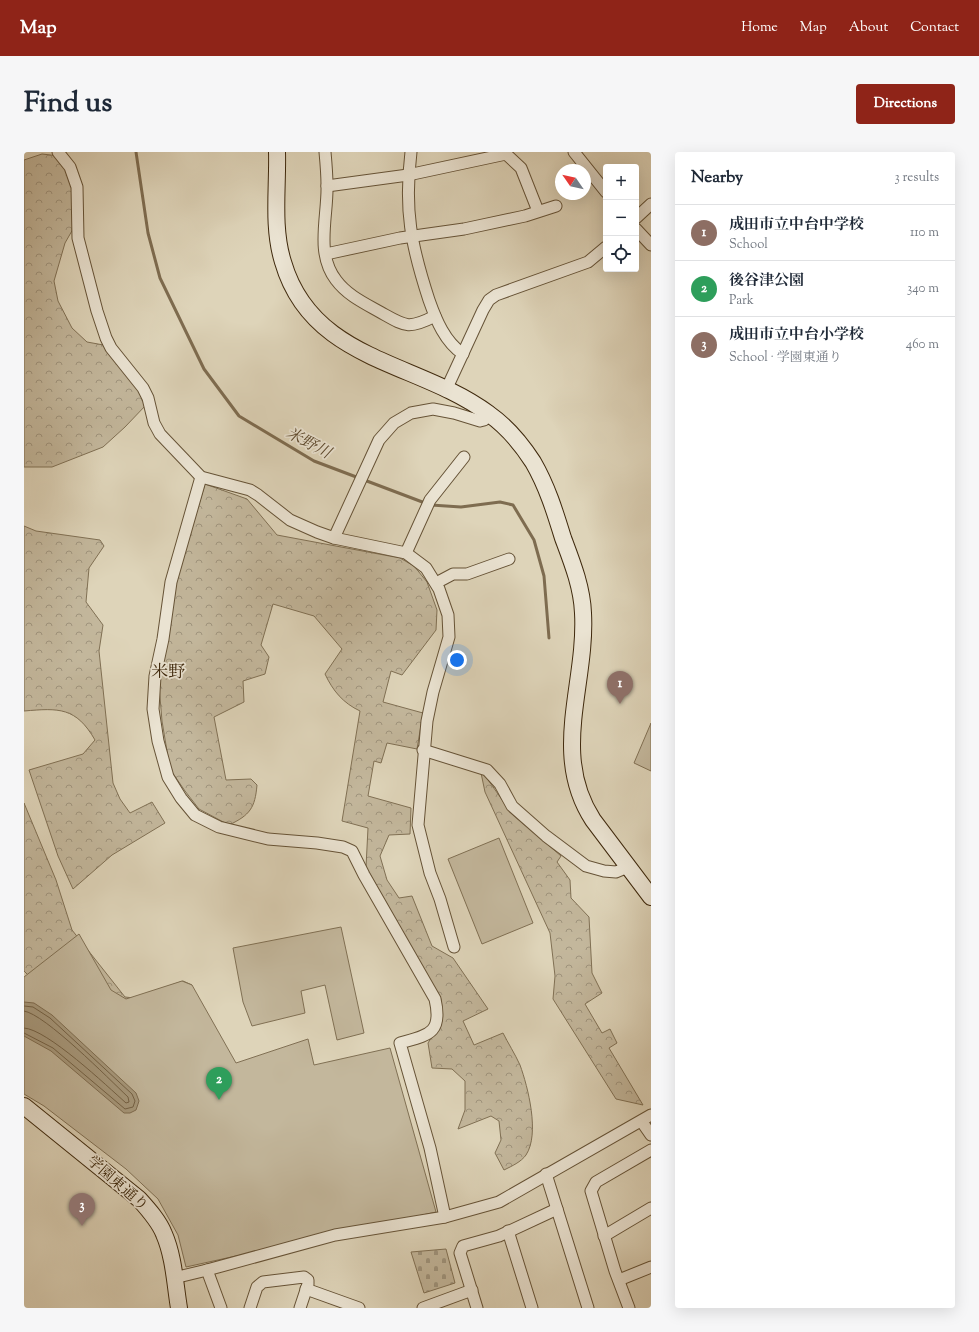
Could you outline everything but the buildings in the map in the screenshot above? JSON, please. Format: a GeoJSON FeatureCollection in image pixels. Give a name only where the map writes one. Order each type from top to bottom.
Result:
{"type":"FeatureCollection","features":[{"type":"Feature","properties":{"kind":"street"},"geometry":{"type":"LineString","coordinates":[[58,152],[70,167],[77,187],[78,238],[96,311],[111,348],[143,388],[148,398],[154,423],[160,434],[201,477],[222,481],[250,490],[266,500],[290,520],[334,538],[406,553],[426,568],[436,583],[448,615],[449,637],[433,692],[423,750],[418,825],[430,873],[440,899],[454,947]]}},
{"type":"Feature","properties":{"kind":"street"},"geometry":{"type":"LineString","coordinates":[[277,152],[276,220],[284,266],[299,297],[317,320],[343,342],[362,353],[446,390],[489,414],[510,432],[537,471],[550,499],[575,572],[582,602],[583,615],[579,673],[572,719],[573,764],[578,788],[586,810],[651,897]]}},
{"type":"Feature","properties":{"kind":"street"},"geometry":{"type":"LineString","coordinates":[[325,152],[327,186],[324,218],[326,254],[327,264],[332,273],[345,290],[356,298],[400,323],[414,326],[435,316]]}},
{"type":"Feature","properties":{"kind":"street"},"geometry":{"type":"LineString","coordinates":[[411,152],[408,175],[408,218],[420,276],[435,316],[451,344],[463,354]]}},
{"type":"Feature","properties":{"kind":"street"},"geometry":{"type":"LineString","coordinates":[[574,152],[603,188]]}},
{"type":"Feature","properties":{"kind":"street"},"geometry":{"type":"LineString","coordinates":[[327,186],[408,175],[469,156],[506,154],[521,168],[538,211]]}},
{"type":"Feature","properties":{"kind":"street"},"geometry":{"type":"LineString","coordinates":[[639,215],[651,204]]}},
{"type":"Feature","properties":{"kind":"street"},"geometry":{"type":"LineString","coordinates":[[326,254],[411,236],[464,229],[525,216],[556,206]]}},
{"type":"Feature","properties":{"kind":"street"},"geometry":{"type":"LineString","coordinates":[[639,232],[651,245]]}},
{"type":"Feature","properties":{"kind":"street"},"geometry":{"type":"LineString","coordinates":[[446,390],[489,300],[505,291],[588,262],[603,250]]}},
{"type":"Feature","properties":{"kind":"street"},"geometry":{"type":"LineString","coordinates":[[334,538],[379,440],[394,423],[403,416],[424,410],[442,410],[480,421],[484,420],[489,414]]}},
{"type":"Feature","properties":{"kind":"street"},"geometry":{"type":"LineString","coordinates":[[406,553],[430,500],[464,456]]}},
{"type":"Feature","properties":{"kind":"street"},"geometry":{"type":"LineString","coordinates":[[201,477],[171,582],[163,639],[155,676],[153,709],[158,741],[168,777],[181,798],[195,815],[219,827],[268,838],[343,847],[352,851],[364,875],[435,999],[438,1014],[433,1029],[428,1035],[400,1043],[430,1148],[445,1217]]}},
{"type":"Feature","properties":{"kind":"street"},"geometry":{"type":"LineString","coordinates":[[436,583],[452,574],[467,574],[509,559]]}},
{"type":"Feature","properties":{"kind":"street"},"geometry":{"type":"LineString","coordinates":[[423,750],[487,770],[496,779],[512,806],[546,836],[586,866],[599,870],[616,872],[628,867]]}},
{"type":"Feature","properties":{"kind":"street","name":"学園東通り"},"geometry":{"type":"LineString","coordinates":[[24,1106],[139,1199],[153,1215],[164,1234],[180,1308]]}},
{"type":"Feature","properties":{"kind":"street"},"geometry":{"type":"LineString","coordinates":[[174,1278],[335,1235],[445,1217],[499,1202],[546,1174],[646,1119],[651,1135]]}},
{"type":"Feature","properties":{"kind":"street"},"geometry":{"type":"LineString","coordinates":[[629,1308],[604,1236],[591,1191],[592,1186],[596,1182],[651,1150]]}},
{"type":"Feature","properties":{"kind":"street"},"geometry":{"type":"LineString","coordinates":[[546,1174],[588,1308]]}},
{"type":"Feature","properties":{"kind":"street"},"geometry":{"type":"LineString","coordinates":[[604,1236],[651,1208]]}},
{"type":"Feature","properties":{"kind":"street"},"geometry":{"type":"LineString","coordinates":[[477,1308],[460,1253],[463,1246],[508,1231],[557,1209]]}},
{"type":"Feature","properties":{"kind":"street"},"geometry":{"type":"LineString","coordinates":[[508,1231],[532,1308]]}},
{"type":"Feature","properties":{"kind":"street"},"geometry":{"type":"LineString","coordinates":[[619,1280],[651,1268]]}},
{"type":"Feature","properties":{"kind":"street"},"geometry":{"type":"LineString","coordinates":[[208,1270],[221,1308]]}},
{"type":"Feature","properties":{"kind":"street"},"geometry":{"type":"LineString","coordinates":[[250,1308],[257,1287],[263,1282],[304,1277],[308,1280],[300,1308]]}},
{"type":"Feature","properties":{"kind":"street"},"geometry":{"type":"LineString","coordinates":[[306,1289],[359,1308]]}},
{"type":"Feature","properties":{"kind":"street"},"geometry":{"type":"LineString","coordinates":[[423,1308],[472,1290]]}},
{"type":"Feature","properties":{"kind":"green space"},"geometry":{"type":"Polygon","coordinates":[[[42,154],[59,156],[75,184],[73,229],[65,243],[54,281],[58,301],[72,328],[87,342],[109,346],[143,393],[146,405],[103,447],[52,467],[24,467],[24,160],[42,154]]]}},
{"type":"Feature","properties":{"kind":"green space"},"geometry":{"type":"Polygon","coordinates":[[[205,484],[247,499],[277,535],[400,558],[414,566],[427,582],[437,610],[436,630],[402,675],[391,671],[383,702],[423,713],[417,749],[387,743],[381,763],[374,761],[368,796],[411,808],[410,834],[389,835],[380,856],[387,880],[399,898],[412,896],[432,946],[453,958],[488,1009],[463,1021],[474,1045],[503,1033],[520,1065],[529,1098],[532,1135],[530,1146],[526,1155],[519,1162],[504,1170],[495,1153],[501,1140],[499,1121],[491,1116],[458,1129],[465,1110],[465,1081],[452,1069],[432,1068],[428,1043],[442,1021],[441,999],[366,867],[368,828],[342,821],[360,711],[348,704],[339,696],[331,686],[325,674],[342,649],[314,616],[273,604],[261,645],[269,657],[265,674],[243,681],[244,702],[214,717],[226,780],[251,779],[257,785],[255,800],[247,814],[229,825],[199,809],[170,769],[162,721],[159,685],[175,585],[205,484]]]}},
{"type":"Feature","properties":{"kind":"green space"},"geometry":{"type":"Polygon","coordinates":[[[24,526],[36,531],[100,540],[104,546],[89,568],[86,602],[103,625],[99,651],[113,783],[120,799],[130,813],[152,802],[165,823],[112,855],[73,889],[58,856],[29,770],[83,754],[95,740],[81,721],[66,712],[57,710],[24,711],[24,526]]]}},
{"type":"Feature","properties":{"kind":"green space"},"geometry":{"type":"Polygon","coordinates":[[[651,723],[651,771],[634,763],[651,723]]]}},
{"type":"Feature","properties":{"kind":"green space"},"geometry":{"type":"Polygon","coordinates":[[[481,773],[484,774],[512,814],[561,856],[557,862],[570,880],[571,898],[589,917],[592,973],[602,993],[585,1004],[602,1033],[610,1029],[617,1043],[609,1048],[643,1105],[616,1099],[553,999],[555,976],[550,933],[485,792],[481,773]]]}},
{"type":"Feature","properties":{"kind":"green space"},"geometry":{"type":"Polygon","coordinates":[[[24,803],[56,880],[72,930],[125,997],[134,998],[183,981],[192,985],[180,1009],[36,983],[24,971],[24,803]]]}},
{"type":"Feature","properties":{"kind":"green space"},"geometry":{"type":"Polygon","coordinates":[[[499,838],[533,923],[482,944],[448,859],[499,838]]]}},
{"type":"Feature","properties":{"kind":"green space"},"geometry":{"type":"Polygon","coordinates":[[[341,927],[364,1033],[337,1040],[325,985],[301,991],[305,1013],[252,1026],[243,1002],[233,948],[341,927]]]}},
{"type":"Feature","properties":{"kind":"green space"},"geometry":{"type":"Polygon","coordinates":[[[79,934],[111,990],[126,999],[182,981],[192,985],[236,1063],[308,1039],[314,1065],[390,1048],[436,1212],[186,1267],[178,1235],[158,1199],[126,1169],[44,1106],[24,1094],[24,977],[79,934]]]}},
{"type":"Feature","properties":{"kind":"green space"},"geometry":{"type":"Polygon","coordinates":[[[446,1249],[455,1283],[424,1293],[411,1252],[446,1249]]]}},
{"type":"Feature","properties":{"kind":"water"},"geometry":{"type":"Polygon","coordinates":[[[24,1002],[34,1003],[52,1015],[136,1093],[139,1101],[136,1110],[130,1113],[124,1113],[51,1051],[24,1036],[24,1002]]]}},
{"type":"Feature","properties":{"kind":"waterway","name":"米野川"},"geometry":{"type":"LineString","coordinates":[[136,152],[148,233],[160,278],[204,369],[239,416],[314,461],[425,503]]}},
{"type":"Feature","properties":{"kind":"waterway","name":"米野川"},"geometry":{"type":"LineString","coordinates":[[431,505],[461,507],[500,502],[513,505],[534,540],[544,576],[549,638]]}},
{"type":"Feature","properties":{"kind":"place","name":"成田市立中台中学校"},"geometry":{"type":"Point","coordinates":[620,704]}},
{"type":"Feature","properties":{"kind":"place","name":"後谷津公園"},"geometry":{"type":"Point","coordinates":[219,1100]}},
{"type":"Feature","properties":{"kind":"place","name":"成田市立中台小学校"},"geometry":{"type":"Point","coordinates":[82,1226]}},
{"type":"Feature","properties":{"kind":"district","name":"米野"},"geometry":{"type":"Point","coordinates":[168,671]}}]}
